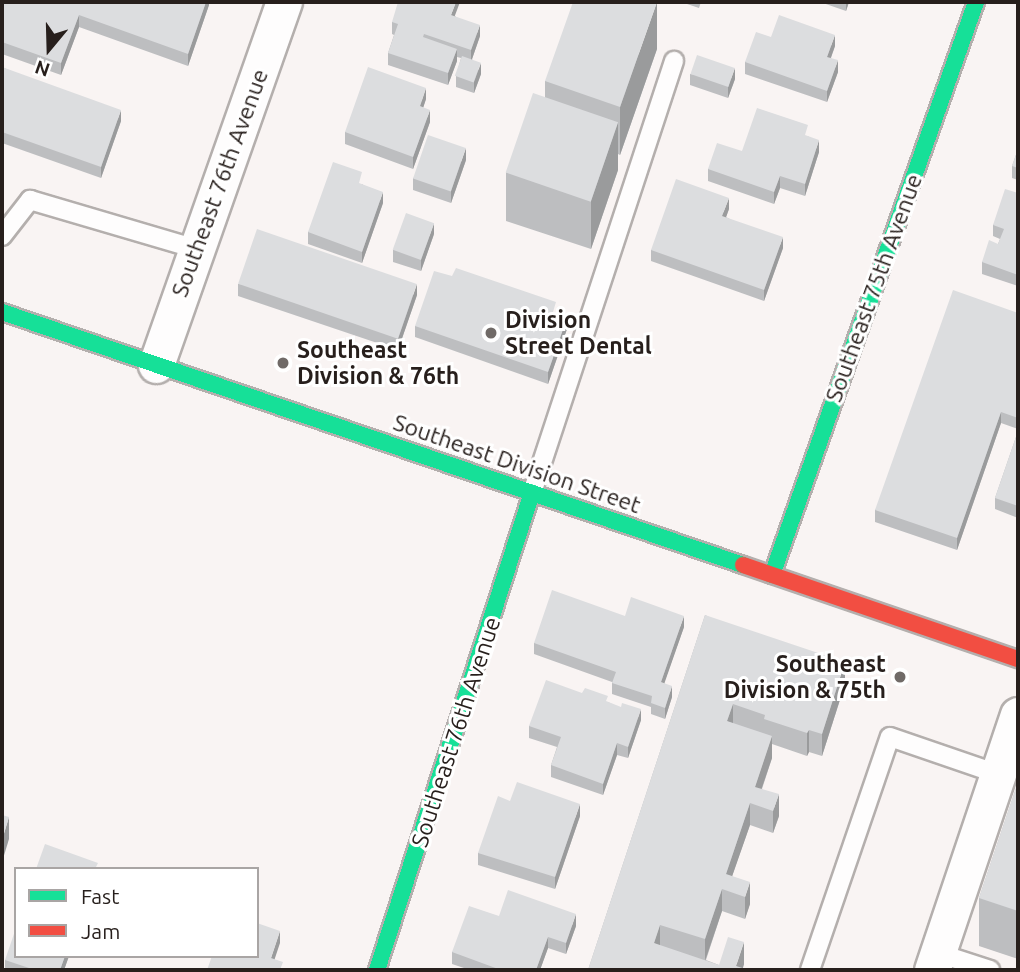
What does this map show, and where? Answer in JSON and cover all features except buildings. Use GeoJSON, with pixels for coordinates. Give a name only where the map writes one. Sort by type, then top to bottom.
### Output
{"type":"FeatureCollection","features":[{"type":"Feature","properties":{"kind":"street","name":"Southeast 76th Avenue"},"geometry":{"type":"LineString","coordinates":[[156,365],[284,2]]}},
{"type":"Feature","properties":{"kind":"street","name":"Southeast 75th Avenue"},"geometry":{"type":"LineString","coordinates":[[772,575],[976,2]]}},
{"type":"Feature","properties":{"kind":"street","name":"Southeast Division Street"},"geometry":{"type":"LineString","coordinates":[[2,312],[1018,659]]}},
{"type":"Feature","properties":{"kind":"street","name":"Southeast 76th Avenue"},"geometry":{"type":"LineString","coordinates":[[377,970],[532,493]]}},
{"type":"Feature","properties":{"kind":"street"},"geometry":{"type":"LineString","coordinates":[[935,961],[1018,715]]}},
{"type":"Feature","properties":{"kind":"lane"},"geometry":{"type":"LineString","coordinates":[[532,493],[674,61]]}},
{"type":"Feature","properties":{"kind":"lane"},"geometry":{"type":"LineString","coordinates":[[2,236],[30,200],[197,249]]}},
{"type":"Feature","properties":{"kind":"lane"},"geometry":{"type":"LineString","coordinates":[[810,970],[891,737],[998,774]]}},
{"type":"Feature","properties":{"kind":"lane"},"geometry":{"type":"LineString","coordinates":[[935,961],[990,970]]}},
{"type":"Feature","properties":{"kind":"traffic: fast"},"geometry":{"type":"LineString","coordinates":[[772,575],[976,2]]}},
{"type":"Feature","properties":{"kind":"traffic: fast"},"geometry":{"type":"LineString","coordinates":[[2,312],[743,565]]}},
{"type":"Feature","properties":{"kind":"traffic: fast"},"geometry":{"type":"LineString","coordinates":[[377,970],[532,493]]}},
{"type":"Feature","properties":{"kind":"traffic: jam"},"geometry":{"type":"LineString","coordinates":[[743,565],[1018,659]]}},
{"type":"Feature","properties":{"kind":"place","name":"Division Street Dental"},"geometry":{"type":"Point","coordinates":[491,333]}},
{"type":"Feature","properties":{"kind":"place","name":"Southeast Division & 76th"},"geometry":{"type":"Point","coordinates":[283,363]}},
{"type":"Feature","properties":{"kind":"place","name":"Southeast Division & 75th"},"geometry":{"type":"Point","coordinates":[900,677]}}]}
